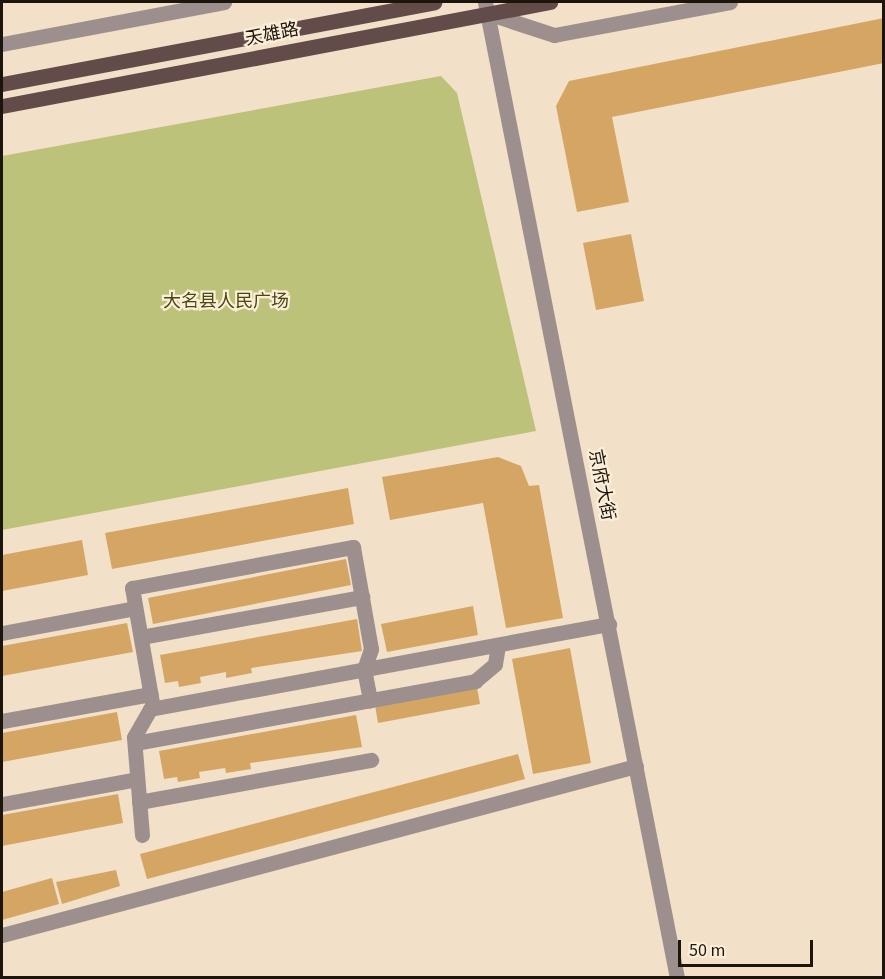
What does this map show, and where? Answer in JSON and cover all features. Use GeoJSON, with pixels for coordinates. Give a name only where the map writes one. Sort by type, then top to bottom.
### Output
{"type":"FeatureCollection","features":[{"type":"Feature","properties":{"kind":"main road","name":"天雄路"},"geometry":{"type":"LineString","coordinates":[[2,84],[434,2]]}},
{"type":"Feature","properties":{"kind":"main road","name":"天雄路"},"geometry":{"type":"LineString","coordinates":[[2,106],[486,8],[550,2]]}},
{"type":"Feature","properties":{"kind":"street"},"geometry":{"type":"LineString","coordinates":[[2,44],[224,2]]}},
{"type":"Feature","properties":{"kind":"street"},"geometry":{"type":"LineString","coordinates":[[486,8],[554,34],[730,2]]}},
{"type":"Feature","properties":{"kind":"street","name":"京府大街"},"geometry":{"type":"LineString","coordinates":[[486,8],[677,978]]}},
{"type":"Feature","properties":{"kind":"street"},"geometry":{"type":"LineString","coordinates":[[142,836],[135,743],[138,725],[152,701],[132,588],[353,547],[371,649],[364,669],[370,700]]}},
{"type":"Feature","properties":{"kind":"street"},"geometry":{"type":"LineString","coordinates":[[141,637],[362,597]]}},
{"type":"Feature","properties":{"kind":"street"},"geometry":{"type":"LineString","coordinates":[[2,633],[135,608]]}},
{"type":"Feature","properties":{"kind":"street"},"geometry":{"type":"LineString","coordinates":[[2,721],[364,669],[609,624]]}},
{"type":"Feature","properties":{"kind":"street"},"geometry":{"type":"LineString","coordinates":[[135,743],[475,681],[495,664],[498,645]]}},
{"type":"Feature","properties":{"kind":"street"},"geometry":{"type":"LineString","coordinates":[[139,802],[370,759]]}},
{"type":"Feature","properties":{"kind":"street"},"geometry":{"type":"LineString","coordinates":[[2,935],[636,766]]}},
{"type":"Feature","properties":{"kind":"street"},"geometry":{"type":"LineString","coordinates":[[2,804],[137,779]]}},
{"type":"Feature","properties":{"kind":"green space","name":"大名县人民广场"},"geometry":{"type":"Polygon","coordinates":[[[441,76],[457,93],[536,431],[2,530],[2,156],[441,76]]]}},
{"type":"Feature","properties":{"kind":"building"},"geometry":{"type":"Polygon","coordinates":[[[884,18],[884,63],[612,117],[629,202],[577,212],[556,106],[569,81],[884,18]]]}},
{"type":"Feature","properties":{"kind":"building"},"geometry":{"type":"Polygon","coordinates":[[[631,234],[644,301],[596,310],[583,243],[631,234]]]}},
{"type":"Feature","properties":{"kind":"building"},"geometry":{"type":"Polygon","coordinates":[[[498,457],[521,466],[529,486],[539,485],[563,618],[506,628],[483,503],[390,520],[382,477],[498,457]]]}},
{"type":"Feature","properties":{"kind":"building"},"geometry":{"type":"Polygon","coordinates":[[[348,488],[354,524],[112,569],[105,533],[348,488]]]}},
{"type":"Feature","properties":{"kind":"building"},"geometry":{"type":"Polygon","coordinates":[[[82,540],[88,575],[2,591],[2,555],[82,540]]]}},
{"type":"Feature","properties":{"kind":"building"},"geometry":{"type":"Polygon","coordinates":[[[346,559],[351,585],[153,624],[148,598],[346,559]]]}},
{"type":"Feature","properties":{"kind":"building"},"geometry":{"type":"Polygon","coordinates":[[[473,606],[478,635],[387,652],[381,624],[473,606]]]}},
{"type":"Feature","properties":{"kind":"building"},"geometry":{"type":"Polygon","coordinates":[[[357,619],[362,651],[251,668],[252,673],[226,678],[226,672],[200,677],[201,683],[179,687],[178,681],[165,683],[160,655],[357,619]]]}},
{"type":"Feature","properties":{"kind":"building"},"geometry":{"type":"Polygon","coordinates":[[[127,623],[133,652],[2,676],[2,646],[127,623]]]}},
{"type":"Feature","properties":{"kind":"building"},"geometry":{"type":"Polygon","coordinates":[[[570,648],[591,763],[533,774],[512,659],[570,648]]]}},
{"type":"Feature","properties":{"kind":"building"},"geometry":{"type":"Polygon","coordinates":[[[477,687],[480,704],[378,723],[375,705],[477,687]]]}},
{"type":"Feature","properties":{"kind":"building"},"geometry":{"type":"Polygon","coordinates":[[[117,712],[122,740],[2,762],[2,733],[117,712]]]}},
{"type":"Feature","properties":{"kind":"building"},"geometry":{"type":"Polygon","coordinates":[[[356,715],[362,747],[250,763],[251,769],[226,773],[225,768],[199,772],[200,778],[178,782],[177,777],[164,779],[159,751],[356,715]]]}},
{"type":"Feature","properties":{"kind":"building"},"geometry":{"type":"Polygon","coordinates":[[[518,754],[525,779],[147,879],[140,854],[518,754]]]}},
{"type":"Feature","properties":{"kind":"building"},"geometry":{"type":"Polygon","coordinates":[[[118,794],[123,823],[2,846],[2,815],[118,794]]]}},
{"type":"Feature","properties":{"kind":"building"},"geometry":{"type":"Polygon","coordinates":[[[116,870],[120,886],[62,904],[56,882],[116,870]]]}},
{"type":"Feature","properties":{"kind":"building"},"geometry":{"type":"Polygon","coordinates":[[[52,878],[59,904],[2,920],[2,892],[52,878]]]}}]}
